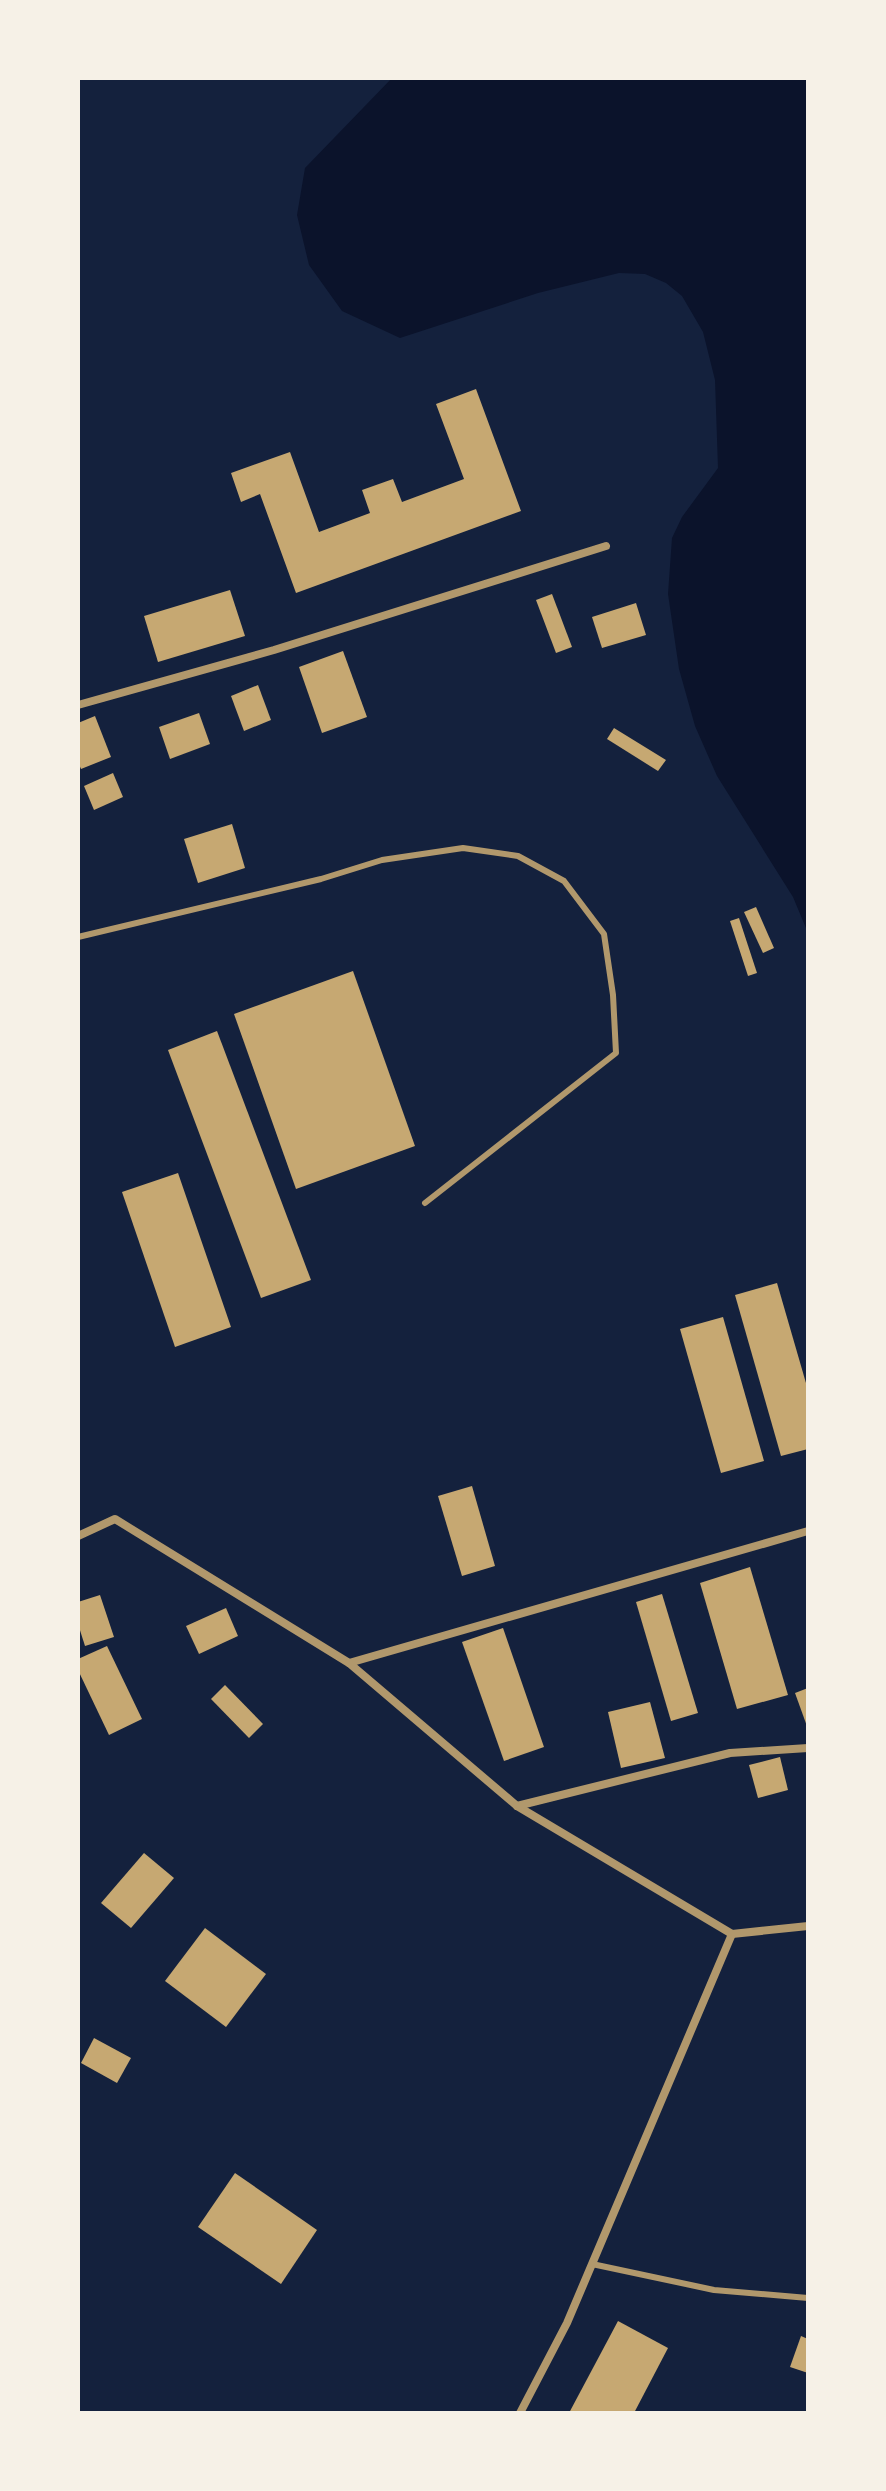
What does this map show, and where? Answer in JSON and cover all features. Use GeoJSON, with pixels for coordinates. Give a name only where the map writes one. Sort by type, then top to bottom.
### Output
{"type":"FeatureCollection","features":[{"type":"Feature","properties":{"kind":"street"},"geometry":{"type":"LineString","coordinates":[[78,705],[274,650],[606,546]]}},
{"type":"Feature","properties":{"kind":"street"},"geometry":{"type":"LineString","coordinates":[[78,1536],[115,1519],[349,1663],[517,1806],[732,1934],[808,1926]]}},
{"type":"Feature","properties":{"kind":"street"},"geometry":{"type":"LineString","coordinates":[[349,1663],[808,1531]]}},
{"type":"Feature","properties":{"kind":"street"},"geometry":{"type":"LineString","coordinates":[[517,1806],[730,1753],[808,1748]]}},
{"type":"Feature","properties":{"kind":"street"},"geometry":{"type":"LineString","coordinates":[[520,2413],[567,2323],[732,1934]]}},
{"type":"Feature","properties":{"kind":"lane"},"geometry":{"type":"LineString","coordinates":[[78,937],[321,879],[382,860],[463,848],[518,856],[564,881],[604,934],[613,995],[616,1053],[425,1203]]}},
{"type":"Feature","properties":{"kind":"lane"},"geometry":{"type":"LineString","coordinates":[[592,2264],[714,2290],[808,2298]]}},
{"type":"Feature","properties":{"kind":"water"},"geometry":{"type":"Polygon","coordinates":[[[392,78],[808,78],[808,933],[793,897],[717,776],[695,726],[679,669],[668,594],[672,538],[682,517],[718,468],[715,380],[703,332],[682,296],[666,283],[645,274],[619,273],[538,293],[400,338],[342,311],[309,265],[297,215],[305,168],[392,78]]]}},
{"type":"Feature","properties":{"kind":"building"},"geometry":{"type":"Polygon","coordinates":[[[476,389],[521,511],[296,593],[260,494],[241,502],[231,473],[290,452],[319,532],[370,513],[362,490],[393,479],[402,502],[464,479],[436,404],[476,389]]]}},
{"type":"Feature","properties":{"kind":"building"},"geometry":{"type":"Polygon","coordinates":[[[230,590],[245,636],[158,662],[144,616],[230,590]]]}},
{"type":"Feature","properties":{"kind":"building"},"geometry":{"type":"Polygon","coordinates":[[[552,594],[572,647],[556,653],[536,600],[552,594]]]}},
{"type":"Feature","properties":{"kind":"building"},"geometry":{"type":"Polygon","coordinates":[[[636,603],[646,635],[602,648],[592,617],[636,603]]]}},
{"type":"Feature","properties":{"kind":"building"},"geometry":{"type":"Polygon","coordinates":[[[343,651],[367,717],[322,733],[299,667],[343,651]]]}},
{"type":"Feature","properties":{"kind":"building"},"geometry":{"type":"Polygon","coordinates":[[[258,685],[271,720],[244,731],[231,696],[258,685]]]}},
{"type":"Feature","properties":{"kind":"building"},"geometry":{"type":"Polygon","coordinates":[[[199,713],[210,744],[170,759],[159,727],[199,713]]]}},
{"type":"Feature","properties":{"kind":"building"},"geometry":{"type":"Polygon","coordinates":[[[95,716],[111,757],[81,769],[78,762],[78,723],[95,716]]]}},
{"type":"Feature","properties":{"kind":"building"},"geometry":{"type":"Polygon","coordinates":[[[614,728],[666,760],[658,771],[607,739],[614,728]]]}},
{"type":"Feature","properties":{"kind":"building"},"geometry":{"type":"Polygon","coordinates":[[[113,773],[123,797],[94,810],[84,786],[113,773]]]}},
{"type":"Feature","properties":{"kind":"building"},"geometry":{"type":"Polygon","coordinates":[[[232,824],[245,868],[198,883],[184,839],[232,824]]]}},
{"type":"Feature","properties":{"kind":"building"},"geometry":{"type":"Polygon","coordinates":[[[756,907],[774,948],[763,953],[744,912],[756,907]]]}},
{"type":"Feature","properties":{"kind":"building"},"geometry":{"type":"Polygon","coordinates":[[[739,918],[757,973],[748,976],[730,921],[739,918]]]}},
{"type":"Feature","properties":{"kind":"building"},"geometry":{"type":"Polygon","coordinates":[[[353,971],[415,1146],[296,1189],[234,1014],[353,971]]]}},
{"type":"Feature","properties":{"kind":"building"},"geometry":{"type":"Polygon","coordinates":[[[217,1031],[311,1280],[261,1298],[168,1050],[217,1031]]]}},
{"type":"Feature","properties":{"kind":"building"},"geometry":{"type":"Polygon","coordinates":[[[178,1173],[231,1327],[175,1347],[122,1192],[178,1173]]]}},
{"type":"Feature","properties":{"kind":"building"},"geometry":{"type":"Polygon","coordinates":[[[777,1283],[808,1390],[808,1449],[781,1456],[735,1295],[777,1283]]]}},
{"type":"Feature","properties":{"kind":"building"},"geometry":{"type":"Polygon","coordinates":[[[723,1317],[764,1461],[721,1473],[680,1329],[723,1317]]]}},
{"type":"Feature","properties":{"kind":"building"},"geometry":{"type":"Polygon","coordinates":[[[472,1486],[495,1566],[462,1576],[438,1496],[472,1486]]]}},
{"type":"Feature","properties":{"kind":"building"},"geometry":{"type":"Polygon","coordinates":[[[750,1567],[788,1695],[737,1709],[700,1583],[750,1567]]]}},
{"type":"Feature","properties":{"kind":"building"},"geometry":{"type":"Polygon","coordinates":[[[662,1594],[698,1713],[671,1721],[636,1602],[662,1594]]]}},
{"type":"Feature","properties":{"kind":"building"},"geometry":{"type":"Polygon","coordinates":[[[100,1595],[114,1637],[85,1646],[78,1624],[78,1602],[100,1595]]]}},
{"type":"Feature","properties":{"kind":"building"},"geometry":{"type":"Polygon","coordinates":[[[226,1608],[238,1636],[199,1654],[186,1626],[226,1608]]]}},
{"type":"Feature","properties":{"kind":"building"},"geometry":{"type":"Polygon","coordinates":[[[503,1628],[544,1747],[504,1761],[462,1642],[503,1628]]]}},
{"type":"Feature","properties":{"kind":"building"},"geometry":{"type":"Polygon","coordinates":[[[107,1646],[142,1719],[109,1735],[78,1670],[78,1659],[107,1646]]]}},
{"type":"Feature","properties":{"kind":"building"},"geometry":{"type":"Polygon","coordinates":[[[225,1685],[263,1724],[249,1738],[211,1699],[225,1685]]]}},
{"type":"Feature","properties":{"kind":"building"},"geometry":{"type":"Polygon","coordinates":[[[808,1688],[808,1729],[795,1693],[808,1688]]]}},
{"type":"Feature","properties":{"kind":"building"},"geometry":{"type":"Polygon","coordinates":[[[650,1702],[665,1758],[621,1768],[608,1712],[650,1702]]]}},
{"type":"Feature","properties":{"kind":"building"},"geometry":{"type":"Polygon","coordinates":[[[780,1757],[788,1790],[758,1798],[749,1765],[780,1757]]]}},
{"type":"Feature","properties":{"kind":"building"},"geometry":{"type":"Polygon","coordinates":[[[144,1853],[174,1878],[131,1928],[101,1903],[144,1853]]]}},
{"type":"Feature","properties":{"kind":"building"},"geometry":{"type":"Polygon","coordinates":[[[205,1928],[266,1974],[226,2027],[165,1981],[205,1928]]]}},
{"type":"Feature","properties":{"kind":"building"},"geometry":{"type":"Polygon","coordinates":[[[94,2038],[131,2058],[117,2083],[81,2063],[94,2038]]]}},
{"type":"Feature","properties":{"kind":"building"},"geometry":{"type":"Polygon","coordinates":[[[235,2173],[317,2230],[281,2284],[198,2227],[235,2173]]]}},
{"type":"Feature","properties":{"kind":"building"},"geometry":{"type":"Polygon","coordinates":[[[618,2321],[668,2348],[634,2413],[569,2413],[618,2321]]]}},
{"type":"Feature","properties":{"kind":"building"},"geometry":{"type":"Polygon","coordinates":[[[801,2336],[808,2339],[808,2373],[790,2367],[801,2336]]]}}]}
